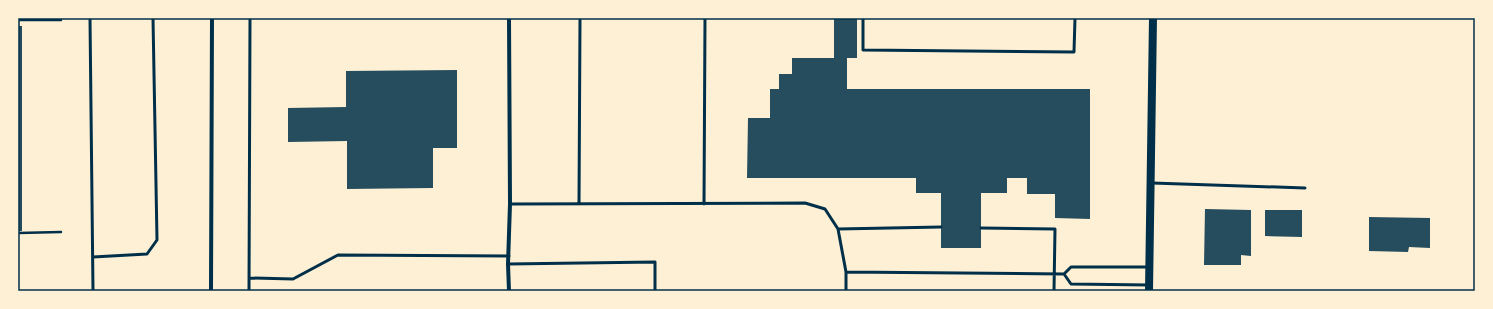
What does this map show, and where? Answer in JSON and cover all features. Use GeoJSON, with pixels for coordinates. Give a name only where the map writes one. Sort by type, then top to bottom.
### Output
{"type":"FeatureCollection","features":[{"type":"Feature","properties":{"kind":"main road"},"geometry":{"type":"LineString","coordinates":[[1149,288],[1153,18]]}},
{"type":"Feature","properties":{"kind":"street"},"geometry":{"type":"LineString","coordinates":[[210,291],[212,18]]}},
{"type":"Feature","properties":{"kind":"street"},"geometry":{"type":"LineString","coordinates":[[509,18],[509,291]]}},
{"type":"Feature","properties":{"kind":"lane"},"geometry":{"type":"LineString","coordinates":[[90,18],[93,291]]}},
{"type":"Feature","properties":{"kind":"lane"},"geometry":{"type":"LineString","coordinates":[[93,257],[147,254],[157,240],[153,18]]}},
{"type":"Feature","properties":{"kind":"lane"},"geometry":{"type":"LineString","coordinates":[[249,291],[250,18]]}},
{"type":"Feature","properties":{"kind":"lane"},"geometry":{"type":"LineString","coordinates":[[580,18],[580,204]]}},
{"type":"Feature","properties":{"kind":"lane"},"geometry":{"type":"LineString","coordinates":[[704,204],[705,18]]}},
{"type":"Feature","properties":{"kind":"lane"},"geometry":{"type":"LineString","coordinates":[[863,18],[864,50],[1074,52],[1075,18]]}},
{"type":"Feature","properties":{"kind":"lane"},"geometry":{"type":"LineString","coordinates":[[1150,183],[1305,188]]}},
{"type":"Feature","properties":{"kind":"lane"},"geometry":{"type":"LineString","coordinates":[[510,204],[805,203],[825,209],[838,229],[846,272],[846,291]]}},
{"type":"Feature","properties":{"kind":"lane"},"geometry":{"type":"LineString","coordinates":[[838,229],[940,227]]}},
{"type":"Feature","properties":{"kind":"lane"},"geometry":{"type":"LineString","coordinates":[[981,228],[1055,229],[1054,291]]}},
{"type":"Feature","properties":{"kind":"lane"},"geometry":{"type":"LineString","coordinates":[[250,278],[293,279],[338,255],[509,256]]}},
{"type":"Feature","properties":{"kind":"lane"},"geometry":{"type":"LineString","coordinates":[[508,264],[655,262],[655,291]]}},
{"type":"Feature","properties":{"kind":"lane"},"geometry":{"type":"LineString","coordinates":[[846,272],[1064,274],[1071,267],[1149,267]]}},
{"type":"Feature","properties":{"kind":"lane"},"geometry":{"type":"LineString","coordinates":[[1064,274],[1071,284],[1149,288]]}},
{"type":"Feature","properties":{"kind":"path"},"geometry":{"type":"LineString","coordinates":[[18,20],[61,20]]}},
{"type":"Feature","properties":{"kind":"path"},"geometry":{"type":"LineString","coordinates":[[18,233],[61,232]]}},
{"type":"Feature","properties":{"kind":"building"},"geometry":{"type":"Polygon","coordinates":[[[834,19],[857,19],[857,58],[847,58],[847,89],[1090,89],[1090,219],[1055,218],[1055,194],[1027,194],[1027,178],[1007,178],[1007,193],[981,193],[981,248],[941,248],[941,193],[916,193],[916,178],[747,178],[748,118],[770,118],[770,89],[779,89],[779,74],[792,74],[792,58],[834,58],[834,19]]]}},
{"type":"Feature","properties":{"kind":"building"},"geometry":{"type":"Polygon","coordinates":[[[18,26],[22,26],[22,231],[18,231],[18,26]]]}},
{"type":"Feature","properties":{"kind":"building"},"geometry":{"type":"Polygon","coordinates":[[[457,70],[457,148],[433,148],[433,188],[347,189],[347,141],[288,142],[288,108],[346,107],[346,71],[457,70]]]}},
{"type":"Feature","properties":{"kind":"building"},"geometry":{"type":"Polygon","coordinates":[[[1205,209],[1251,210],[1251,256],[1241,255],[1241,265],[1204,265],[1205,209]]]}},
{"type":"Feature","properties":{"kind":"building"},"geometry":{"type":"Polygon","coordinates":[[[1265,210],[1302,210],[1302,237],[1265,236],[1265,210]]]}},
{"type":"Feature","properties":{"kind":"building"},"geometry":{"type":"Polygon","coordinates":[[[1369,217],[1430,218],[1430,248],[1409,247],[1408,252],[1369,251],[1369,217]]]}}]}
